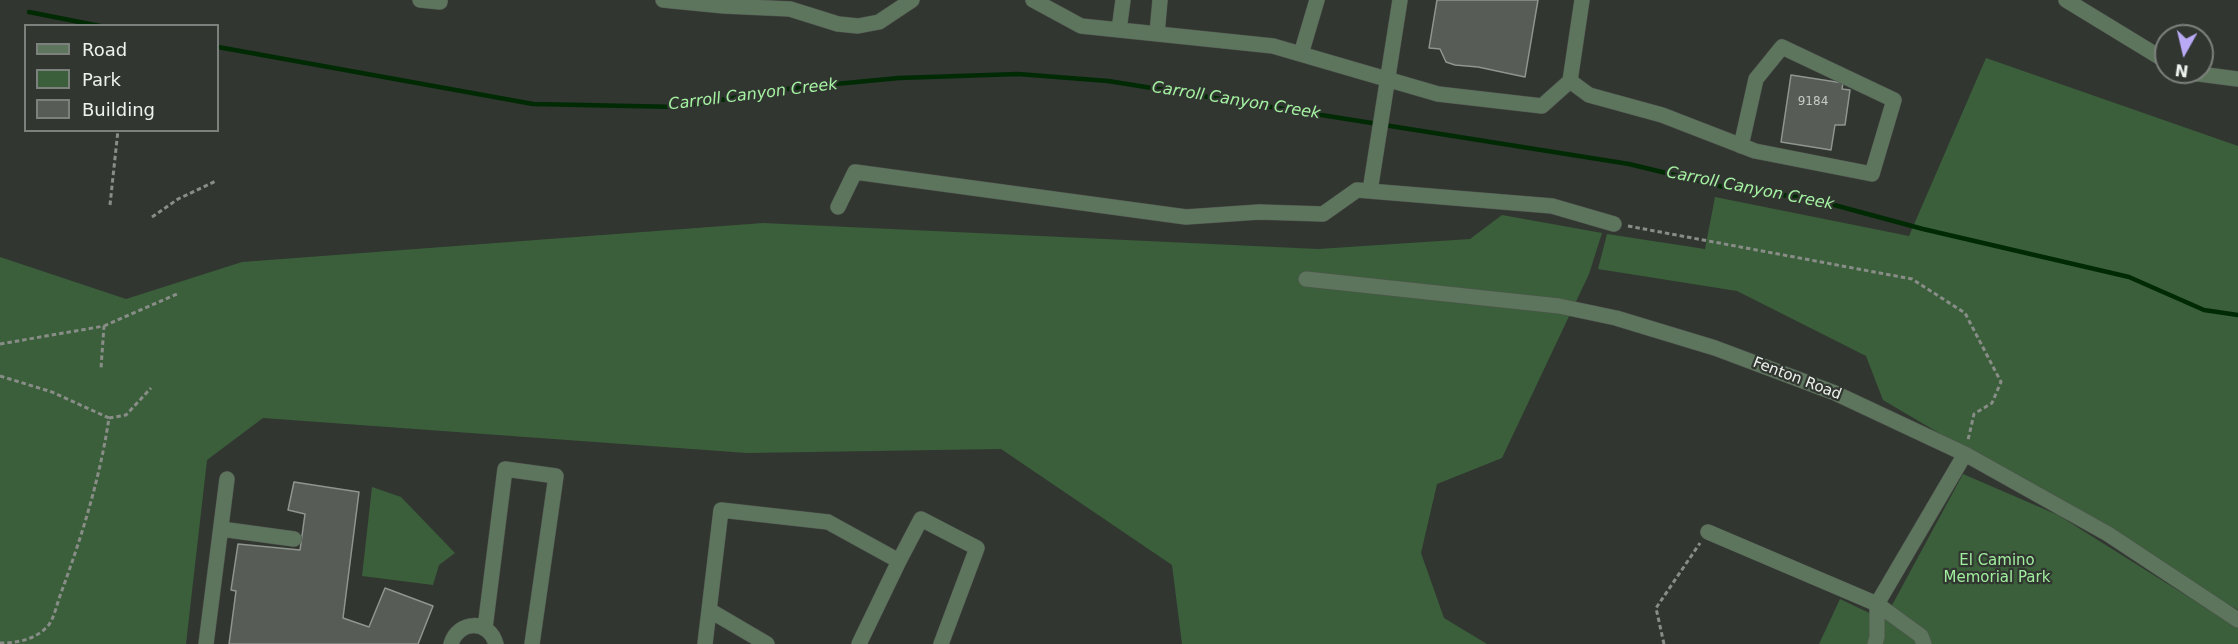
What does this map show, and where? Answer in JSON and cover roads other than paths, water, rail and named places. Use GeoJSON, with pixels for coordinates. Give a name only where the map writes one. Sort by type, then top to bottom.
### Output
{"type":"FeatureCollection","features":[{"type":"Feature","properties":{"kind":"street"},"geometry":{"type":"LineString","coordinates":[[420,0],[440,2],[440,0]]}},
{"type":"Feature","properties":{"kind":"street"},"geometry":{"type":"LineString","coordinates":[[663,0],[790,9],[802,6],[838,24],[858,26],[879,22],[912,0]]}},
{"type":"Feature","properties":{"kind":"street"},"geometry":{"type":"LineString","coordinates":[[1034,0],[1081,26],[1273,46],[1438,94],[1542,106],[1570,81],[1582,0]]}},
{"type":"Feature","properties":{"kind":"street"},"geometry":{"type":"LineString","coordinates":[[1119,30],[1123,0]]}},
{"type":"Feature","properties":{"kind":"street"},"geometry":{"type":"LineString","coordinates":[[1157,34],[1160,0]]}},
{"type":"Feature","properties":{"kind":"street"},"geometry":{"type":"LineString","coordinates":[[1301,54],[1317,0]]}},
{"type":"Feature","properties":{"kind":"street"},"geometry":{"type":"LineString","coordinates":[[1370,191],[1400,0]]}},
{"type":"Feature","properties":{"kind":"street"},"geometry":{"type":"LineString","coordinates":[[2066,0],[2154,54]]}},
{"type":"Feature","properties":{"kind":"street"},"geometry":{"type":"LineString","coordinates":[[1570,81],[1589,94],[1662,115],[1741,146],[1755,151],[1872,174],[1894,100],[1782,47],[1756,80],[1741,146]]}},
{"type":"Feature","properties":{"kind":"street"},"geometry":{"type":"LineString","coordinates":[[2214,76],[2238,80]]}},
{"type":"Feature","properties":{"kind":"street"},"geometry":{"type":"LineString","coordinates":[[838,207],[855,172],[1186,217],[1258,212],[1323,214],[1357,190],[1552,206],[1614,224]]}},
{"type":"Feature","properties":{"kind":"street","name":"Fenton Road"},"geometry":{"type":"LineString","coordinates":[[1306,279],[1559,306],[1616,318],[1715,348],[1835,393],[1965,454],[2108,534],[2238,620]]}},
{"type":"Feature","properties":{"kind":"street"},"geometry":{"type":"LineString","coordinates":[[1875,644],[1877,604],[1965,454]]}},
{"type":"Feature","properties":{"kind":"street"},"geometry":{"type":"LineString","coordinates":[[485,628],[505,470],[556,476],[532,644]]}},
{"type":"Feature","properties":{"kind":"street"},"geometry":{"type":"LineString","coordinates":[[206,644],[227,479]]}},
{"type":"Feature","properties":{"kind":"street"},"geometry":{"type":"LineString","coordinates":[[705,644],[720,510],[828,522],[900,561]]}},
{"type":"Feature","properties":{"kind":"street"},"geometry":{"type":"LineString","coordinates":[[859,644],[921,519],[977,548],[941,644]]}},
{"type":"Feature","properties":{"kind":"street"},"geometry":{"type":"LineString","coordinates":[[221,529],[294,539]]}},
{"type":"Feature","properties":{"kind":"street"},"geometry":{"type":"LineString","coordinates":[[1708,532],[1877,604],[1921,636],[1924,644]]}},
{"type":"Feature","properties":{"kind":"street"},"geometry":{"type":"LineString","coordinates":[[709,610],[767,644]]}},
{"type":"Feature","properties":{"kind":"street"},"geometry":{"type":"LineString","coordinates":[[451,644],[453,636],[464,627],[471,625],[485,628],[490,632],[496,644]]}},
{"type":"Feature","properties":{"kind":"waterway","name":"Carroll Canyon Creek"},"geometry":{"type":"LineString","coordinates":[[29,12],[90,24]]}},
{"type":"Feature","properties":{"kind":"waterway","name":"Carroll Canyon Creek"},"geometry":{"type":"LineString","coordinates":[[219,47],[533,104],[679,107],[793,88],[899,78],[1018,74],[1108,81],[1629,164],[1724,187],[1812,199],[1923,229],[2129,277],[2204,310],[2238,315]]}},
{"type":"Feature","properties":{"kind":"park label","name":"El Camino Memorial Park"},"geometry":{"type":"Point","coordinates":[1997,570]}}]}
